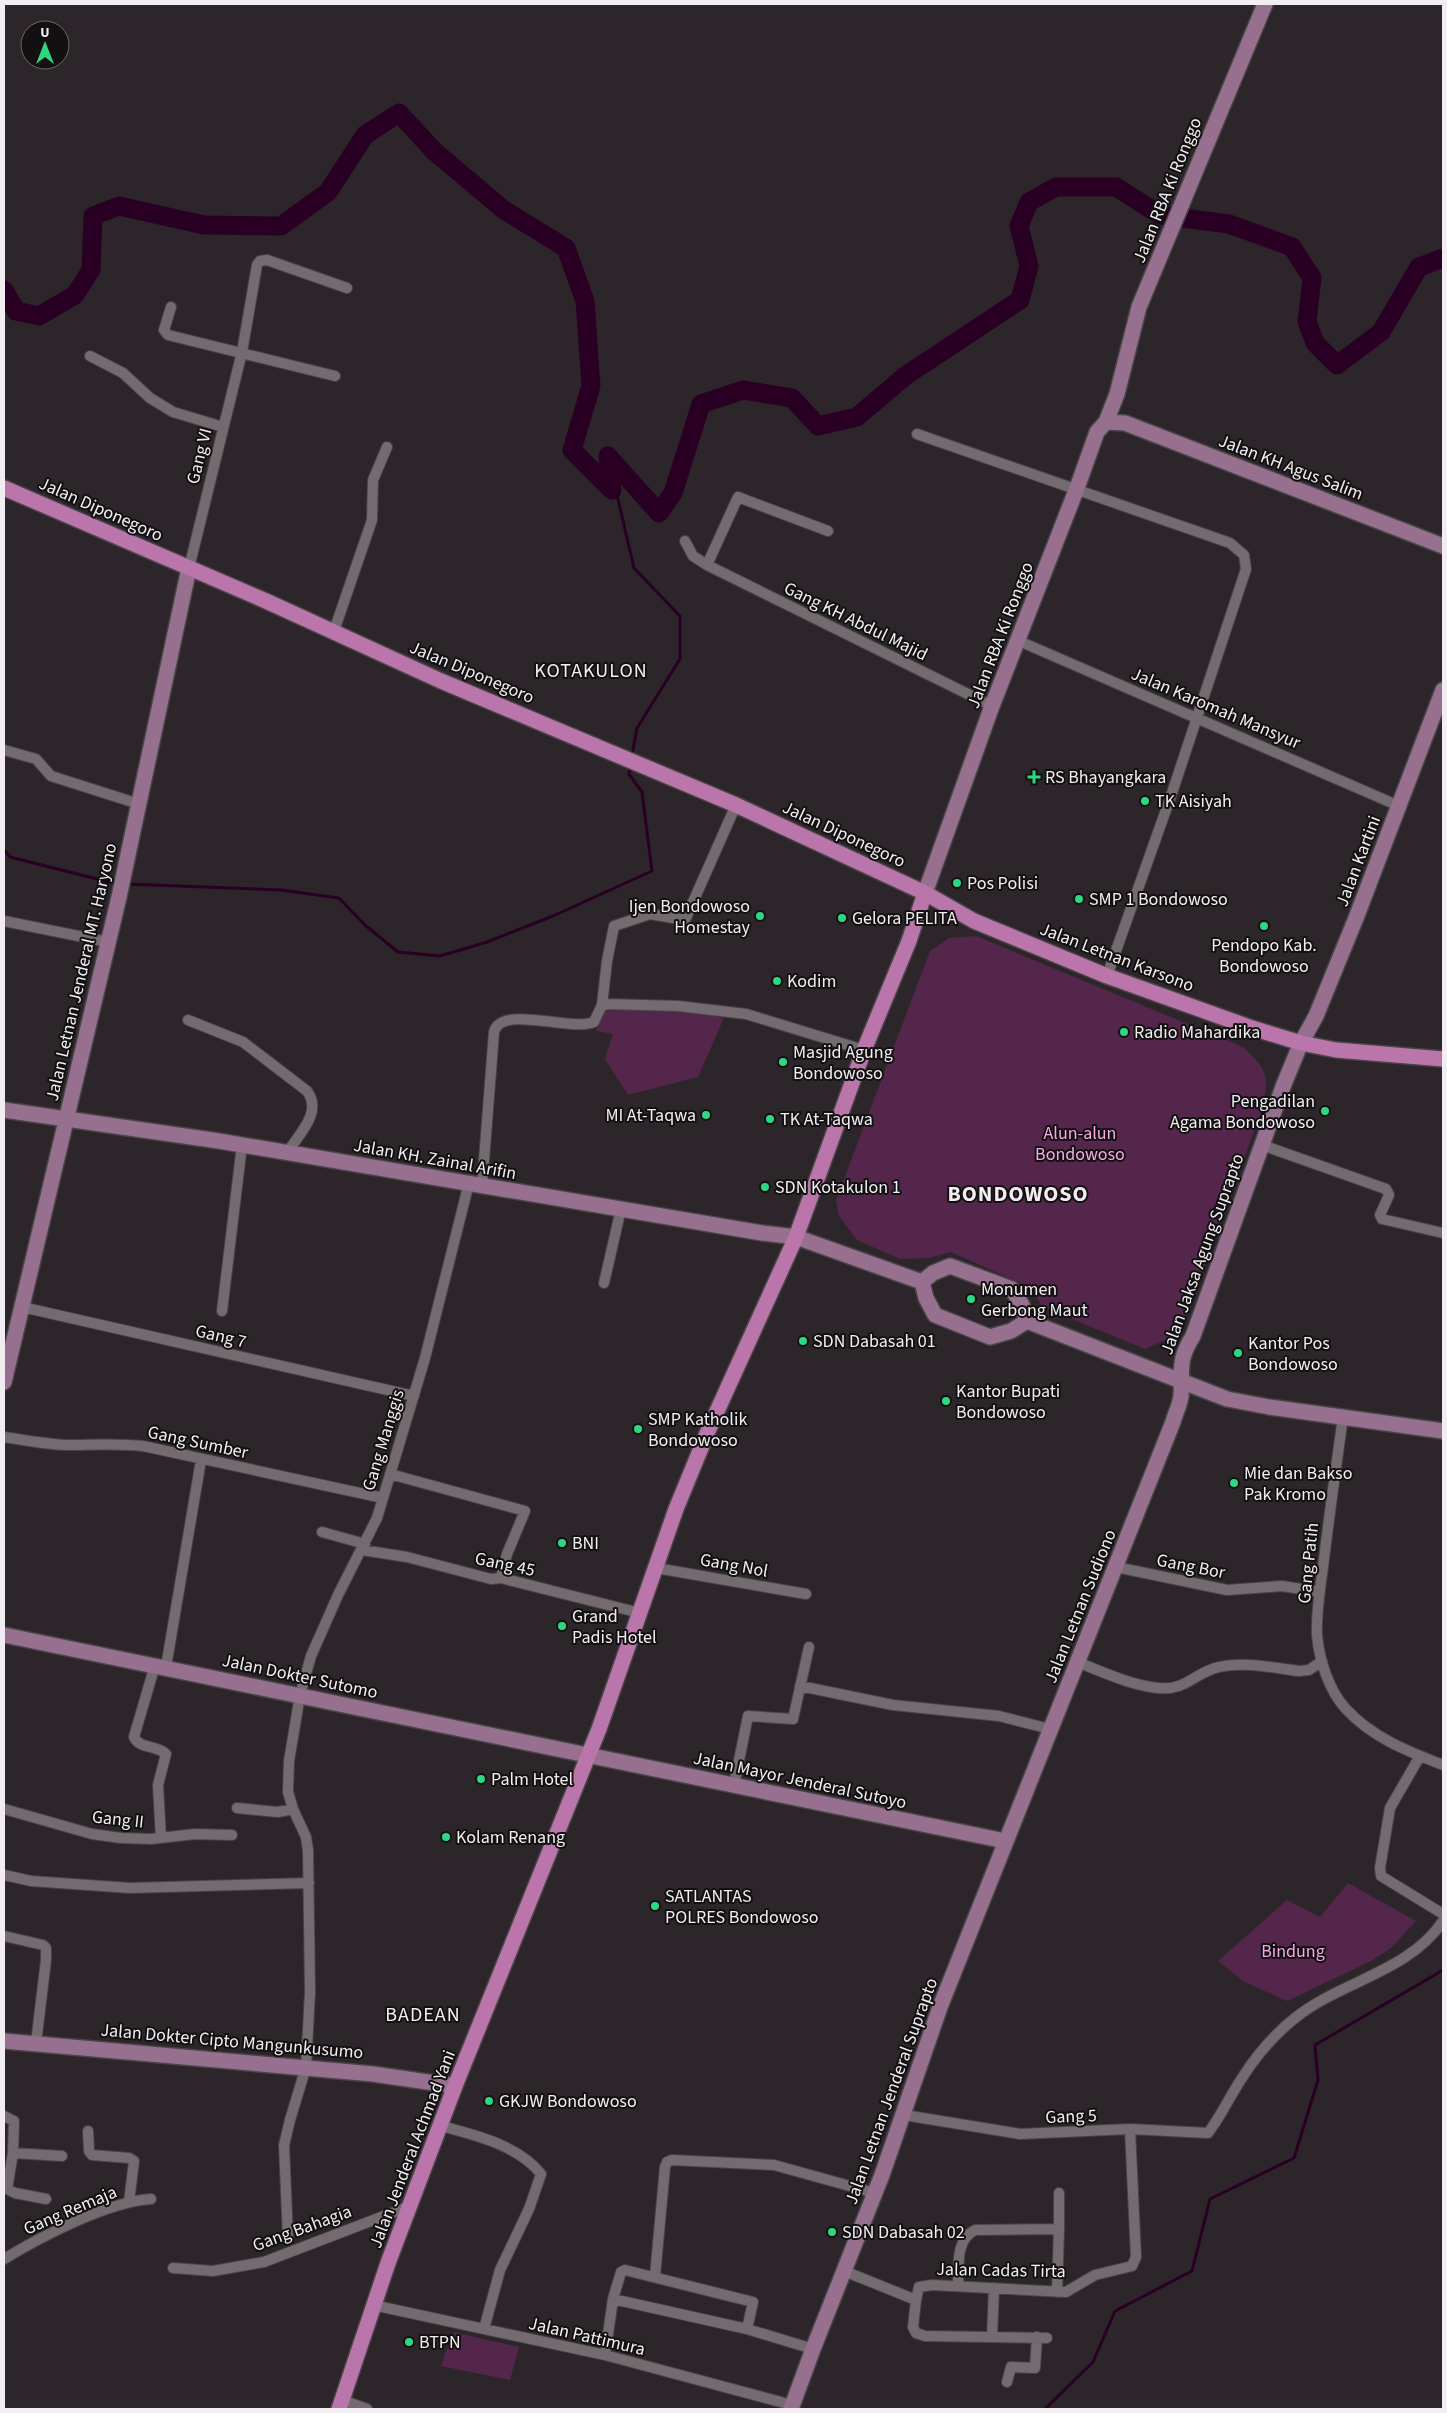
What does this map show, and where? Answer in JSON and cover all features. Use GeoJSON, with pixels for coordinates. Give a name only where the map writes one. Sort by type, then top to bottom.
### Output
{"type":"FeatureCollection","features":[{"type":"Feature","properties":{"kind":"main road","name":"Jalan Diponegoro"},"geometry":{"type":"LineString","coordinates":[[4,488],[334,631],[441,681],[736,805],[925,893]]}},
{"type":"Feature","properties":{"kind":"main road","name":"Jalan Letnan Karsono"},"geometry":{"type":"LineString","coordinates":[[925,893],[974,921],[1107,976],[1252,1028],[1301,1043],[1336,1050],[1443,1060]]}},
{"type":"Feature","properties":{"kind":"main road","name":"Jalan Jenderal Achmad Yani"},"geometry":{"type":"LineString","coordinates":[[341,2405],[388,2263],[455,2086],[588,1754],[676,1509],[708,1431],[796,1236],[864,1050],[910,941],[925,893]]}},
{"type":"Feature","properties":{"kind":"street","name":"Jalan RBA Ki Ronggo"},"geometry":{"type":"LineString","coordinates":[[925,893],[992,706],[1019,642],[1097,432],[1106,422],[1117,394],[1139,307],[1265,4]]}},
{"type":"Feature","properties":{"kind":"street","name":"Gang VI"},"geometry":{"type":"LineString","coordinates":[[189,568],[242,352],[252,287],[260,261],[267,260],[347,288]]}},
{"type":"Feature","properties":{"kind":"street"},"geometry":{"type":"LineString","coordinates":[[171,307],[164,330],[168,335],[335,376]]}},
{"type":"Feature","properties":{"kind":"street"},"geometry":{"type":"LineString","coordinates":[[90,356],[123,373],[150,398],[173,412],[223,427]]}},
{"type":"Feature","properties":{"kind":"street","name":"Jalan RBA Ki Ronggo"},"geometry":{"type":"LineString","coordinates":[[1117,394],[1125,423]]}},
{"type":"Feature","properties":{"kind":"street","name":"Jalan KH Agus Salim"},"geometry":{"type":"LineString","coordinates":[[1106,422],[1125,423],[1443,546]]}},
{"type":"Feature","properties":{"kind":"street"},"geometry":{"type":"LineString","coordinates":[[917,434],[1077,488],[1230,543],[1244,555],[1246,569],[1172,793],[1107,976]]}},
{"type":"Feature","properties":{"kind":"street"},"geometry":{"type":"LineString","coordinates":[[334,631],[372,520],[373,480],[387,447]]}},
{"type":"Feature","properties":{"kind":"street"},"geometry":{"type":"LineString","coordinates":[[707,565],[738,497],[828,531]]}},
{"type":"Feature","properties":{"kind":"street","name":"Gang KH Abdul Majid"},"geometry":{"type":"LineString","coordinates":[[685,541],[694,556],[707,565],[992,706]]}},
{"type":"Feature","properties":{"kind":"street","name":"Jalan Letnan Jenderal MT. Haryono"},"geometry":{"type":"LineString","coordinates":[[4,1382],[119,898],[123,871],[189,568]]}},
{"type":"Feature","properties":{"kind":"street","name":"Jalan Karomah Mansyur"},"geometry":{"type":"LineString","coordinates":[[1019,642],[1399,806]]}},
{"type":"Feature","properties":{"kind":"street","name":"Jalan Kartini"},"geometry":{"type":"LineString","coordinates":[[1284,1084],[1301,1043],[1316,1016],[1443,690]]}},
{"type":"Feature","properties":{"kind":"street"},"geometry":{"type":"LineString","coordinates":[[4,750],[36,759],[51,776],[139,804]]}},
{"type":"Feature","properties":{"kind":"street"},"geometry":{"type":"LineString","coordinates":[[736,805],[685,920],[650,914],[614,926],[607,962],[602,1005],[678,1006],[746,1014],[864,1050]]}},
{"type":"Feature","properties":{"kind":"street"},"geometry":{"type":"LineString","coordinates":[[4,921],[108,942]]}},
{"type":"Feature","properties":{"kind":"street","name":"Gang Manggis"},"geometry":{"type":"LineString","coordinates":[[288,2239],[284,2146],[306,2067],[310,1992],[309,1882],[306,1837],[293,1809],[288,1792],[288,1774],[300,1695],[311,1656],[338,1594],[364,1547],[383,1498],[414,1396],[475,1185],[494,1032],[497,1025],[511,1019],[590,1024],[595,1021],[602,1005]]}},
{"type":"Feature","properties":{"kind":"street"},"geometry":{"type":"LineString","coordinates":[[188,1020],[243,1042],[307,1091],[313,1099],[313,1113],[287,1152]]}},
{"type":"Feature","properties":{"kind":"street","name":"Jalan Jaksa Agung Suprapto"},"geometry":{"type":"LineString","coordinates":[[1180,1382],[1180,1365],[1183,1354],[1193,1336],[1284,1084]]}},
{"type":"Feature","properties":{"kind":"street","name":"Jalan KH. Zainal Arifin"},"geometry":{"type":"LineString","coordinates":[[4,1110],[287,1152],[762,1233],[796,1236],[922,1282]]}},
{"type":"Feature","properties":{"kind":"street"},"geometry":{"type":"LineString","coordinates":[[222,1311],[242,1145]]}},
{"type":"Feature","properties":{"kind":"street"},"geometry":{"type":"LineString","coordinates":[[1262,1145],[1386,1189],[1389,1194],[1380,1215],[1382,1219],[1443,1234]]}},
{"type":"Feature","properties":{"kind":"street"},"geometry":{"type":"LineString","coordinates":[[604,1283],[620,1209]]}},
{"type":"Feature","properties":{"kind":"street"},"geometry":{"type":"LineString","coordinates":[[950,1266],[959,1269],[1012,1289],[1022,1305],[1027,1321],[1011,1331],[990,1337],[935,1315],[926,1298],[922,1282],[933,1273],[950,1266]]}},
{"type":"Feature","properties":{"kind":"street","name":"Gang 7"},"geometry":{"type":"LineString","coordinates":[[22,1307],[414,1396]]}},
{"type":"Feature","properties":{"kind":"street"},"geometry":{"type":"LineString","coordinates":[[1027,1321],[1227,1399],[1269,1407],[1443,1431]]}},
{"type":"Feature","properties":{"kind":"street","name":"Jalan Letnan Sudiono"},"geometry":{"type":"LineString","coordinates":[[1005,1841],[1173,1422],[1180,1399],[1180,1382]]}},
{"type":"Feature","properties":{"kind":"street","name":"Gang Patih"},"geometry":{"type":"LineString","coordinates":[[1344,1417],[1320,1592],[1318,1636],[1322,1661],[1330,1683],[1345,1708],[1374,1733],[1396,1747],[1443,1765]]}},
{"type":"Feature","properties":{"kind":"street","name":"Gang Sumber"},"geometry":{"type":"LineString","coordinates":[[4,1437],[66,1445],[114,1443],[133,1445],[383,1498]]}},
{"type":"Feature","properties":{"kind":"street"},"geometry":{"type":"LineString","coordinates":[[161,1838],[158,1785],[166,1754],[162,1750],[139,1743],[134,1737],[161,1666],[201,1460]]}},
{"type":"Feature","properties":{"kind":"street"},"geometry":{"type":"LineString","coordinates":[[390,1474],[525,1511],[507,1554],[501,1578]]}},
{"type":"Feature","properties":{"kind":"street","name":"Gang 45"},"geometry":{"type":"LineString","coordinates":[[322,1532],[364,1547],[491,1579],[501,1578],[640,1613]]}},
{"type":"Feature","properties":{"kind":"street","name":"Gang Bor"},"geometry":{"type":"LineString","coordinates":[[1116,1567],[1227,1590],[1282,1586],[1320,1592]]}},
{"type":"Feature","properties":{"kind":"street","name":"Gang Nol"},"geometry":{"type":"LineString","coordinates":[[656,1568],[806,1594]]}},
{"type":"Feature","properties":{"kind":"street","name":"Jalan Dokter Sutomo"},"geometry":{"type":"LineString","coordinates":[[4,1634],[588,1754]]}},
{"type":"Feature","properties":{"kind":"street"},"geometry":{"type":"LineString","coordinates":[[734,1785],[748,1716],[793,1719],[809,1647]]}},
{"type":"Feature","properties":{"kind":"street"},"geometry":{"type":"LineString","coordinates":[[1077,1662],[1132,1682],[1158,1688],[1185,1685],[1212,1668],[1220,1666],[1242,1665],[1299,1671],[1309,1670],[1322,1661]]}},
{"type":"Feature","properties":{"kind":"street"},"geometry":{"type":"LineString","coordinates":[[800,1686],[893,1705],[992,1714],[1050,1729]]}},
{"type":"Feature","properties":{"kind":"street","name":"Jalan Mayor Jenderal Sutoyo"},"geometry":{"type":"LineString","coordinates":[[588,1754],[1005,1841]]}},
{"type":"Feature","properties":{"kind":"street"},"geometry":{"type":"LineString","coordinates":[[1420,1756],[1390,1808],[1380,1868],[1381,1876],[1443,1914]]}},
{"type":"Feature","properties":{"kind":"street"},"geometry":{"type":"LineString","coordinates":[[237,1808],[278,1812],[293,1809]]}},
{"type":"Feature","properties":{"kind":"street","name":"Gang II"},"geometry":{"type":"LineString","coordinates":[[4,1809],[92,1834],[121,1838],[161,1838],[194,1834],[232,1835]]}},
{"type":"Feature","properties":{"kind":"street","name":"Jalan Letnan Jenderal Suprapto"},"geometry":{"type":"LineString","coordinates":[[792,2407],[904,2115],[940,2007],[1005,1841]]}},
{"type":"Feature","properties":{"kind":"street"},"geometry":{"type":"LineString","coordinates":[[4,1875],[39,1882],[130,1888],[309,1882]]}},
{"type":"Feature","properties":{"kind":"street","name":"Gang 5"},"geometry":{"type":"LineString","coordinates":[[904,2115],[1020,2134],[1130,2129],[1203,2134],[1208,2132],[1213,2126],[1243,2076],[1260,2054],[1296,2018],[1318,2003],[1404,1959],[1439,1928],[1443,1921]]}},
{"type":"Feature","properties":{"kind":"street"},"geometry":{"type":"LineString","coordinates":[[4,1936],[41,1945],[46,1948],[36,2043]]}},
{"type":"Feature","properties":{"kind":"street","name":"Jalan Dokter Cipto Mangunkusumo"},"geometry":{"type":"LineString","coordinates":[[4,2040],[306,2067],[373,2074],[455,2086]]}},
{"type":"Feature","properties":{"kind":"street"},"geometry":{"type":"LineString","coordinates":[[4,2116],[14,2121],[13,2153],[7,2189],[15,2193],[46,2199]]}},
{"type":"Feature","properties":{"kind":"street"},"geometry":{"type":"LineString","coordinates":[[440,2126],[471,2134],[516,2153],[534,2165],[541,2174],[529,2209],[500,2270],[484,2329]]}},
{"type":"Feature","properties":{"kind":"street","name":"Jalan Cadas Tirta"},"geometry":{"type":"LineString","coordinates":[[916,2300],[919,2287],[924,2285],[1066,2292],[1095,2275],[1132,2266],[1136,2262],[1130,2129]]}},
{"type":"Feature","properties":{"kind":"street"},"geometry":{"type":"LineString","coordinates":[[88,2131],[89,2149],[92,2155],[129,2158],[134,2161],[130,2202]]}},
{"type":"Feature","properties":{"kind":"street"},"geometry":{"type":"LineString","coordinates":[[13,2153],[62,2156]]}},
{"type":"Feature","properties":{"kind":"street"},"geometry":{"type":"LineString","coordinates":[[655,2276],[664,2167],[667,2162],[672,2160],[774,2165],[875,2193]]}},
{"type":"Feature","properties":{"kind":"street"},"geometry":{"type":"LineString","coordinates":[[1057,2292],[1060,2193]]}},
{"type":"Feature","properties":{"kind":"street","name":"Gang Remaja"},"geometry":{"type":"LineString","coordinates":[[4,2259],[52,2234],[130,2202],[151,2199]]}},
{"type":"Feature","properties":{"kind":"street","name":"Gang Bahagia"},"geometry":{"type":"LineString","coordinates":[[173,2268],[213,2271],[264,2262],[407,2213]]}},
{"type":"Feature","properties":{"kind":"street"},"geometry":{"type":"LineString","coordinates":[[958,2286],[960,2248],[966,2234],[975,2230],[1059,2230]]}},
{"type":"Feature","properties":{"kind":"street"},"geometry":{"type":"LineString","coordinates":[[605,2355],[613,2299],[621,2272],[625,2270],[753,2302],[747,2328]]}},
{"type":"Feature","properties":{"kind":"street"},"geometry":{"type":"LineString","coordinates":[[844,2271],[916,2300],[913,2327],[916,2333],[925,2336],[1042,2338],[1034,2368],[1011,2367],[1008,2370],[1007,2382]]}},
{"type":"Feature","properties":{"kind":"street"},"geometry":{"type":"LineString","coordinates":[[992,2337],[994,2288]]}},
{"type":"Feature","properties":{"kind":"street"},"geometry":{"type":"LineString","coordinates":[[613,2299],[747,2328],[813,2349]]}},
{"type":"Feature","properties":{"kind":"street","name":"Jalan Pattimura"},"geometry":{"type":"LineString","coordinates":[[373,2305],[605,2355],[792,2407]]}},
{"type":"Feature","properties":{"kind":"street"},"geometry":{"type":"LineString","coordinates":[[341,2405],[367,2409]]}},
{"type":"Feature","properties":{"kind":"green space","name":"Alun-alun Bondowoso"},"geometry":{"type":"Polygon","coordinates":[[[976,936],[1243,1047],[1257,1061],[1264,1073],[1266,1087],[1263,1107],[1183,1322],[1165,1340],[1145,1349],[1043,1307],[1029,1287],[951,1252],[929,1258],[900,1259],[857,1240],[839,1216],[836,1200],[930,951],[949,938],[976,936]]]}},
{"type":"Feature","properties":{"kind":"green space"},"geometry":{"type":"Polygon","coordinates":[[[663,1005],[724,1018],[698,1077],[628,1095],[605,1059],[613,1034],[596,1031],[602,1011],[663,1005]]]}},
{"type":"Feature","properties":{"kind":"green space","name":"Bindung"},"geometry":{"type":"Polygon","coordinates":[[[1348,1883],[1416,1921],[1391,1948],[1373,1960],[1287,2001],[1243,1981],[1218,1961],[1287,1900],[1320,1917],[1348,1883]]]}},
{"type":"Feature","properties":{"kind":"green space"},"geometry":{"type":"Polygon","coordinates":[[[453,2332],[519,2347],[510,2380],[441,2366],[453,2332]]]}},
{"type":"Feature","properties":{"kind":"waterway"},"geometry":{"type":"LineString","coordinates":[[4,290],[16,311],[39,316],[75,295],[91,270],[93,216],[119,206],[204,225],[281,226],[328,192],[365,135],[399,113],[434,151],[504,210],[566,248],[585,301],[591,386],[572,450],[612,490],[608,456],[659,513],[673,493],[701,404],[743,390],[792,398],[818,426],[857,417],[905,376],[1020,300],[1029,266],[1019,226],[1029,202],[1056,187],[1116,187],[1160,215],[1229,224],[1292,247],[1312,278],[1307,321],[1315,343],[1337,365],[1381,332],[1419,267],[1443,258]]}},
{"type":"Feature","properties":{"kind":"waterway"},"geometry":{"type":"LineString","coordinates":[[608,456],[634,568],[680,616],[680,659],[637,728],[632,755]]}},
{"type":"Feature","properties":{"kind":"waterway"},"geometry":{"type":"LineString","coordinates":[[126,884],[281,890],[339,898],[365,925],[398,952],[440,956],[487,942],[553,916],[652,871],[642,792],[629,774],[630,766]]}},
{"type":"Feature","properties":{"kind":"waterway"},"geometry":{"type":"LineString","coordinates":[[4,850],[10,857],[117,884]]}},
{"type":"Feature","properties":{"kind":"waterway"},"geometry":{"type":"LineString","coordinates":[[1045,2409],[1093,2362],[1115,2311],[1192,2271],[1210,2199],[1294,2158],[1318,2080],[1315,2045],[1443,1970]]}},
{"type":"Feature","properties":{"kind":"place","name":"RS Bhayangkara"},"geometry":{"type":"Point","coordinates":[1034,777]}},
{"type":"Feature","properties":{"kind":"place","name":"TK Aisiyah"},"geometry":{"type":"Point","coordinates":[1145,801]}},
{"type":"Feature","properties":{"kind":"place","name":"Pos Polisi"},"geometry":{"type":"Point","coordinates":[957,883]}},
{"type":"Feature","properties":{"kind":"place","name":"SMP 1 Bondowoso"},"geometry":{"type":"Point","coordinates":[1079,899]}},
{"type":"Feature","properties":{"kind":"place","name":"Ijen Bondowoso Homestay"},"geometry":{"type":"Point","coordinates":[760,916]}},
{"type":"Feature","properties":{"kind":"place","name":"Gelora PELITA"},"geometry":{"type":"Point","coordinates":[842,918]}},
{"type":"Feature","properties":{"kind":"place","name":"Pendopo Kab. Bondowoso"},"geometry":{"type":"Point","coordinates":[1264,926]}},
{"type":"Feature","properties":{"kind":"place","name":"Kodim"},"geometry":{"type":"Point","coordinates":[777,981]}},
{"type":"Feature","properties":{"kind":"place","name":"Radio Mahardika"},"geometry":{"type":"Point","coordinates":[1124,1032]}},
{"type":"Feature","properties":{"kind":"place","name":"Masjid Agung Bondowoso"},"geometry":{"type":"Point","coordinates":[783,1062]}},
{"type":"Feature","properties":{"kind":"place","name":"Pengadilan Agama Bondowoso"},"geometry":{"type":"Point","coordinates":[1325,1111]}},
{"type":"Feature","properties":{"kind":"place","name":"MI At-Taqwa"},"geometry":{"type":"Point","coordinates":[706,1115]}},
{"type":"Feature","properties":{"kind":"place","name":"TK At-Taqwa"},"geometry":{"type":"Point","coordinates":[770,1119]}},
{"type":"Feature","properties":{"kind":"place","name":"SDN Kotakulon 1"},"geometry":{"type":"Point","coordinates":[765,1187]}},
{"type":"Feature","properties":{"kind":"place","name":"Monumen Gerbong Maut"},"geometry":{"type":"Point","coordinates":[971,1299]}},
{"type":"Feature","properties":{"kind":"place","name":"SDN Dabasah 01"},"geometry":{"type":"Point","coordinates":[803,1341]}},
{"type":"Feature","properties":{"kind":"place","name":"Kantor Pos Bondowoso"},"geometry":{"type":"Point","coordinates":[1238,1353]}},
{"type":"Feature","properties":{"kind":"place","name":"Kantor Bupati Bondowoso"},"geometry":{"type":"Point","coordinates":[946,1401]}},
{"type":"Feature","properties":{"kind":"place","name":"SMP Katholik Bondowoso"},"geometry":{"type":"Point","coordinates":[638,1429]}},
{"type":"Feature","properties":{"kind":"place","name":"Mie dan Bakso Pak Kromo"},"geometry":{"type":"Point","coordinates":[1234,1483]}},
{"type":"Feature","properties":{"kind":"place","name":"BNI"},"geometry":{"type":"Point","coordinates":[562,1543]}},
{"type":"Feature","properties":{"kind":"place","name":"Grand Padis Hotel"},"geometry":{"type":"Point","coordinates":[562,1626]}},
{"type":"Feature","properties":{"kind":"place","name":"Palm Hotel"},"geometry":{"type":"Point","coordinates":[481,1779]}},
{"type":"Feature","properties":{"kind":"place","name":"Kolam Renang"},"geometry":{"type":"Point","coordinates":[446,1837]}},
{"type":"Feature","properties":{"kind":"place","name":"SATLANTAS POLRES Bondowoso"},"geometry":{"type":"Point","coordinates":[655,1906]}},
{"type":"Feature","properties":{"kind":"place","name":"GKJW Bondowoso"},"geometry":{"type":"Point","coordinates":[489,2101]}},
{"type":"Feature","properties":{"kind":"place","name":"SDN Dabasah 02"},"geometry":{"type":"Point","coordinates":[832,2232]}},
{"type":"Feature","properties":{"kind":"place","name":"BTPN"},"geometry":{"type":"Point","coordinates":[409,2342]}},
{"type":"Feature","properties":{"kind":"district","name":"KOTAKULON"},"geometry":{"type":"Point","coordinates":[591,670]}},
{"type":"Feature","properties":{"kind":"district","name":"BONDOWOSO"},"geometry":{"type":"Point","coordinates":[1018,1193]}},
{"type":"Feature","properties":{"kind":"district","name":"BADEAN"},"geometry":{"type":"Point","coordinates":[423,2014]}}]}
